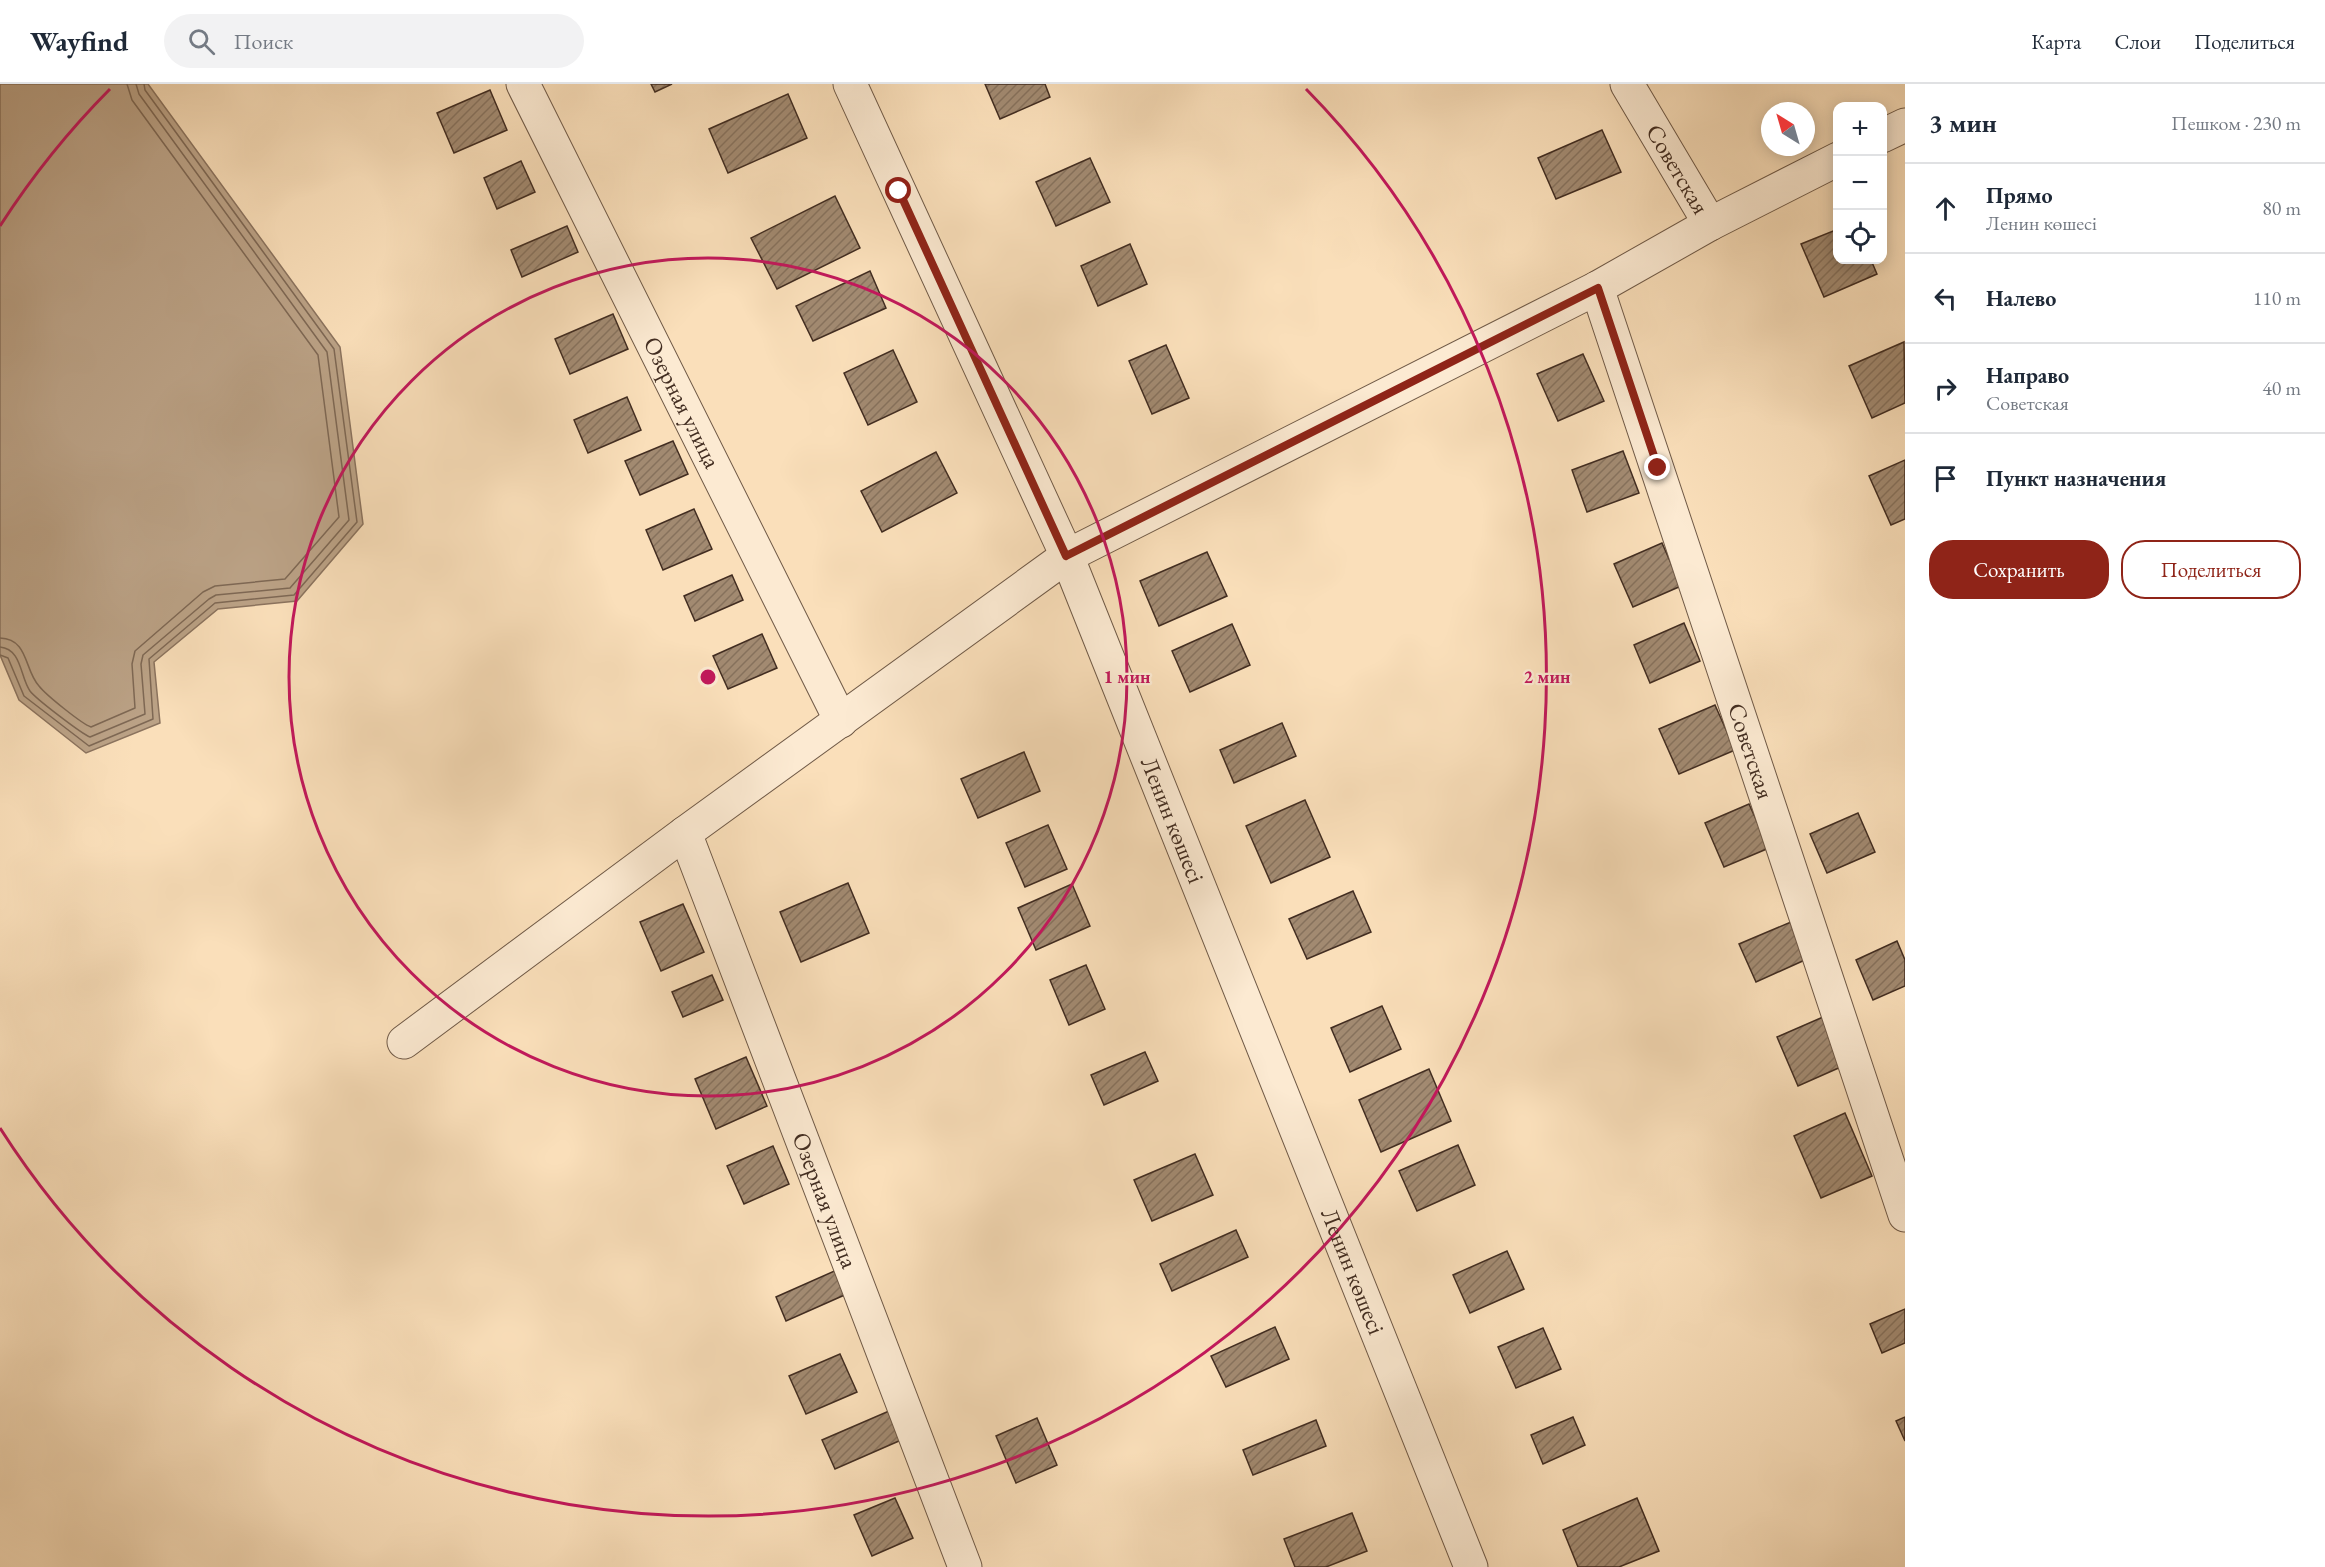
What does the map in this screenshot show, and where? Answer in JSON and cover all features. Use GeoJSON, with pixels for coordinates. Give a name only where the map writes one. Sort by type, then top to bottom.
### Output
{"type":"FeatureCollection","features":[{"type":"Feature","properties":{"kind":"street","name":"Озерная улица"},"geometry":{"type":"LineString","coordinates":[[523,84],[841,721]]}},
{"type":"Feature","properties":{"kind":"street","name":"Ленин көшесі"},"geometry":{"type":"LineString","coordinates":[[850,84],[1066,556],[1471,1567]]}},
{"type":"Feature","properties":{"kind":"street","name":"Советская"},"geometry":{"type":"LineString","coordinates":[[1627,84],[1710,224]]}},
{"type":"Feature","properties":{"kind":"street"},"geometry":{"type":"LineString","coordinates":[[1887,134],[1905,125]]}},
{"type":"Feature","properties":{"kind":"street"},"geometry":{"type":"LineString","coordinates":[[404,1041],[1066,556],[1598,288],[1710,224],[1833,162]]}},
{"type":"Feature","properties":{"kind":"street","name":"Советская"},"geometry":{"type":"LineString","coordinates":[[1598,288],[1905,1215]]}},
{"type":"Feature","properties":{"kind":"street","name":"Озерная улица"},"geometry":{"type":"LineString","coordinates":[[685,833],[965,1567]]}},
{"type":"Feature","properties":{"kind":"water"},"geometry":{"type":"Polygon","coordinates":[[[0,84],[148,84],[340,347],[363,524],[297,601],[218,609],[154,662],[160,723],[86,753],[19,700],[0,655],[0,84]]]}},
{"type":"Feature","properties":{"kind":"building"},"geometry":{"type":"Polygon","coordinates":[[[651,84],[672,84],[655,92],[651,84]]]}},
{"type":"Feature","properties":{"kind":"building"},"geometry":{"type":"Polygon","coordinates":[[[985,84],[1045,84],[1050,97],[1000,119],[985,84]]]}},
{"type":"Feature","properties":{"kind":"building"},"geometry":{"type":"Polygon","coordinates":[[[490,90],[507,130],[454,153],[437,113],[490,90]]]}},
{"type":"Feature","properties":{"kind":"building"},"geometry":{"type":"Polygon","coordinates":[[[788,94],[807,138],[728,173],[709,129],[788,94]]]}},
{"type":"Feature","properties":{"kind":"building"},"geometry":{"type":"Polygon","coordinates":[[[1602,130],[1621,172],[1556,199],[1538,158],[1602,130]]]}},
{"type":"Feature","properties":{"kind":"building"},"geometry":{"type":"Polygon","coordinates":[[[1090,158],[1110,202],[1056,226],[1036,182],[1090,158]]]}},
{"type":"Feature","properties":{"kind":"building"},"geometry":{"type":"Polygon","coordinates":[[[521,161],[535,192],[497,209],[484,178],[521,161]]]}},
{"type":"Feature","properties":{"kind":"building"},"geometry":{"type":"Polygon","coordinates":[[[835,196],[860,248],[777,289],[751,238],[835,196]]]}},
{"type":"Feature","properties":{"kind":"building"},"geometry":{"type":"Polygon","coordinates":[[[567,226],[578,252],[522,277],[511,250],[567,226]]]}},
{"type":"Feature","properties":{"kind":"building"},"geometry":{"type":"Polygon","coordinates":[[[1833,231],[1833,264],[1873,264],[1877,274],[1824,297],[1801,244],[1833,231]]]}},
{"type":"Feature","properties":{"kind":"building"},"geometry":{"type":"Polygon","coordinates":[[[1130,244],[1147,284],[1098,306],[1081,266],[1130,244]]]}},
{"type":"Feature","properties":{"kind":"building"},"geometry":{"type":"Polygon","coordinates":[[[870,271],[886,308],[813,341],[796,306],[870,271]]]}},
{"type":"Feature","properties":{"kind":"building"},"geometry":{"type":"Polygon","coordinates":[[[613,314],[628,349],[570,374],[555,339],[613,314]]]}},
{"type":"Feature","properties":{"kind":"building"},"geometry":{"type":"Polygon","coordinates":[[[1904,342],[1905,403],[1872,418],[1849,366],[1904,342]]]}},
{"type":"Feature","properties":{"kind":"building"},"geometry":{"type":"Polygon","coordinates":[[[1166,345],[1189,398],[1152,414],[1129,361],[1166,345]]]}},
{"type":"Feature","properties":{"kind":"building"},"geometry":{"type":"Polygon","coordinates":[[[893,350],[917,402],[868,425],[844,373],[893,350]]]}},
{"type":"Feature","properties":{"kind":"building"},"geometry":{"type":"Polygon","coordinates":[[[1583,354],[1604,401],[1558,421],[1537,374],[1583,354]]]}},
{"type":"Feature","properties":{"kind":"building"},"geometry":{"type":"Polygon","coordinates":[[[627,397],[641,430],[588,453],[574,420],[627,397]]]}},
{"type":"Feature","properties":{"kind":"building"},"geometry":{"type":"Polygon","coordinates":[[[673,441],[688,474],[640,495],[625,461],[673,441]]]}},
{"type":"Feature","properties":{"kind":"building"},"geometry":{"type":"Polygon","coordinates":[[[1623,451],[1639,493],[1587,512],[1572,470],[1623,451]]]}},
{"type":"Feature","properties":{"kind":"building"},"geometry":{"type":"Polygon","coordinates":[[[936,452],[957,493],[882,532],[861,491],[936,452]]]}},
{"type":"Feature","properties":{"kind":"building"},"geometry":{"type":"Polygon","coordinates":[[[1905,460],[1905,519],[1891,525],[1869,476],[1905,460]]]}},
{"type":"Feature","properties":{"kind":"building"},"geometry":{"type":"Polygon","coordinates":[[[694,509],[712,549],[663,570],[646,530],[694,509]]]}},
{"type":"Feature","properties":{"kind":"building"},"geometry":{"type":"Polygon","coordinates":[[[1662,543],[1681,586],[1633,607],[1614,564],[1662,543]]]}},
{"type":"Feature","properties":{"kind":"building"},"geometry":{"type":"Polygon","coordinates":[[[1207,552],[1227,596],[1159,626],[1140,581],[1207,552]]]}},
{"type":"Feature","properties":{"kind":"building"},"geometry":{"type":"Polygon","coordinates":[[[732,575],[743,600],[695,621],[684,596],[732,575]]]}},
{"type":"Feature","properties":{"kind":"building"},"geometry":{"type":"Polygon","coordinates":[[[1684,623],[1700,661],[1650,683],[1634,645],[1684,623]]]}},
{"type":"Feature","properties":{"kind":"building"},"geometry":{"type":"Polygon","coordinates":[[[1232,624],[1250,665],[1190,692],[1172,651],[1232,624]]]}},
{"type":"Feature","properties":{"kind":"building"},"geometry":{"type":"Polygon","coordinates":[[[762,634],[777,668],[728,689],[713,656],[762,634]]]}},
{"type":"Feature","properties":{"kind":"building"},"geometry":{"type":"Polygon","coordinates":[[[1715,705],[1735,750],[1679,774],[1659,729],[1715,705]]]}},
{"type":"Feature","properties":{"kind":"building"},"geometry":{"type":"Polygon","coordinates":[[[1282,723],[1296,756],[1234,783],[1220,750],[1282,723]]]}},
{"type":"Feature","properties":{"kind":"building"},"geometry":{"type":"Polygon","coordinates":[[[1024,752],[1040,791],[978,818],[961,779],[1024,752]]]}},
{"type":"Feature","properties":{"kind":"building"},"geometry":{"type":"Polygon","coordinates":[[[1305,800],[1330,857],[1271,883],[1246,826],[1305,800]]]}},
{"type":"Feature","properties":{"kind":"building"},"geometry":{"type":"Polygon","coordinates":[[[1749,804],[1769,848],[1724,867],[1705,823],[1749,804]]]}},
{"type":"Feature","properties":{"kind":"building"},"geometry":{"type":"Polygon","coordinates":[[[1858,813],[1875,852],[1827,873],[1810,834],[1858,813]]]}},
{"type":"Feature","properties":{"kind":"building"},"geometry":{"type":"Polygon","coordinates":[[[1048,825],[1067,869],[1025,887],[1006,843],[1048,825]]]}},
{"type":"Feature","properties":{"kind":"building"},"geometry":{"type":"Polygon","coordinates":[[[848,883],[869,933],[801,962],[780,912],[848,883]]]}},
{"type":"Feature","properties":{"kind":"building"},"geometry":{"type":"Polygon","coordinates":[[[1072,884],[1090,926],[1036,950],[1018,908],[1072,884]]]}},
{"type":"Feature","properties":{"kind":"building"},"geometry":{"type":"Polygon","coordinates":[[[1353,891],[1371,932],[1307,959],[1289,919],[1353,891]]]}},
{"type":"Feature","properties":{"kind":"building"},"geometry":{"type":"Polygon","coordinates":[[[683,904],[704,952],[661,971],[640,922],[683,904]]]}},
{"type":"Feature","properties":{"kind":"building"},"geometry":{"type":"Polygon","coordinates":[[[1791,922],[1807,959],[1756,982],[1739,944],[1791,922]]]}},
{"type":"Feature","properties":{"kind":"building"},"geometry":{"type":"Polygon","coordinates":[[[1897,941],[1905,960],[1905,986],[1873,1000],[1856,960],[1897,941]]]}},
{"type":"Feature","properties":{"kind":"building"},"geometry":{"type":"Polygon","coordinates":[[[1086,965],[1105,1009],[1069,1025],[1050,980],[1086,965]]]}},
{"type":"Feature","properties":{"kind":"building"},"geometry":{"type":"Polygon","coordinates":[[[712,975],[723,1000],[683,1017],[672,992],[712,975]]]}},
{"type":"Feature","properties":{"kind":"building"},"geometry":{"type":"Polygon","coordinates":[[[1382,1006],[1401,1049],[1350,1072],[1331,1028],[1382,1006]]]}},
{"type":"Feature","properties":{"kind":"building"},"geometry":{"type":"Polygon","coordinates":[[[1823,1017],[1843,1066],[1798,1086],[1777,1037],[1823,1017]]]}},
{"type":"Feature","properties":{"kind":"building"},"geometry":{"type":"Polygon","coordinates":[[[1145,1052],[1158,1081],[1104,1105],[1091,1075],[1145,1052]]]}},
{"type":"Feature","properties":{"kind":"building"},"geometry":{"type":"Polygon","coordinates":[[[746,1057],[767,1106],[716,1129],[695,1079],[746,1057]]]}},
{"type":"Feature","properties":{"kind":"building"},"geometry":{"type":"Polygon","coordinates":[[[1429,1069],[1451,1121],[1381,1152],[1359,1100],[1429,1069]]]}},
{"type":"Feature","properties":{"kind":"building"},"geometry":{"type":"Polygon","coordinates":[[[1845,1113],[1872,1176],[1821,1198],[1794,1136],[1845,1113]]]}},
{"type":"Feature","properties":{"kind":"building"},"geometry":{"type":"Polygon","coordinates":[[[1458,1145],[1475,1185],[1417,1211],[1399,1171],[1458,1145]]]}},
{"type":"Feature","properties":{"kind":"building"},"geometry":{"type":"Polygon","coordinates":[[[773,1146],[789,1184],[744,1204],[727,1166],[773,1146]]]}},
{"type":"Feature","properties":{"kind":"building"},"geometry":{"type":"Polygon","coordinates":[[[1195,1154],[1213,1195],[1152,1221],[1134,1180],[1195,1154]]]}},
{"type":"Feature","properties":{"kind":"building"},"geometry":{"type":"Polygon","coordinates":[[[1236,1230],[1248,1257],[1172,1291],[1160,1264],[1236,1230]]]}},
{"type":"Feature","properties":{"kind":"building"},"geometry":{"type":"Polygon","coordinates":[[[1507,1251],[1524,1289],[1470,1313],[1453,1275],[1507,1251]]]}},
{"type":"Feature","properties":{"kind":"building"},"geometry":{"type":"Polygon","coordinates":[[[839,1269],[849,1293],[786,1321],[776,1297],[839,1269]]]}},
{"type":"Feature","properties":{"kind":"building"},"geometry":{"type":"Polygon","coordinates":[[[1905,1309],[1905,1343],[1882,1353],[1870,1324],[1905,1309]]]}},
{"type":"Feature","properties":{"kind":"building"},"geometry":{"type":"Polygon","coordinates":[[[1275,1327],[1289,1359],[1226,1387],[1211,1356],[1275,1327]]]}},
{"type":"Feature","properties":{"kind":"building"},"geometry":{"type":"Polygon","coordinates":[[[1543,1328],[1561,1369],[1516,1388],[1498,1347],[1543,1328]]]}},
{"type":"Feature","properties":{"kind":"building"},"geometry":{"type":"Polygon","coordinates":[[[840,1354],[857,1392],[806,1414],[789,1376],[840,1354]]]}},
{"type":"Feature","properties":{"kind":"building"},"geometry":{"type":"Polygon","coordinates":[[[896,1408],[908,1437],[835,1469],[822,1440],[896,1408]]]}},
{"type":"Feature","properties":{"kind":"building"},"geometry":{"type":"Polygon","coordinates":[[[1573,1417],[1585,1445],[1543,1464],[1531,1435],[1573,1417]]]}},
{"type":"Feature","properties":{"kind":"building"},"geometry":{"type":"Polygon","coordinates":[[[1905,1417],[1905,1441],[1896,1421],[1905,1417]]]}},
{"type":"Feature","properties":{"kind":"building"},"geometry":{"type":"Polygon","coordinates":[[[1037,1418],[1057,1465],[1016,1483],[996,1436],[1037,1418]]]}},
{"type":"Feature","properties":{"kind":"building"},"geometry":{"type":"Polygon","coordinates":[[[1316,1420],[1326,1446],[1253,1475],[1243,1450],[1316,1420]]]}},
{"type":"Feature","properties":{"kind":"building"},"geometry":{"type":"Polygon","coordinates":[[[895,1498],[913,1538],[872,1556],[854,1515],[895,1498]]]}},
{"type":"Feature","properties":{"kind":"building"},"geometry":{"type":"Polygon","coordinates":[[[1637,1498],[1659,1551],[1619,1567],[1578,1567],[1563,1530],[1637,1498]]]}},
{"type":"Feature","properties":{"kind":"building"},"geometry":{"type":"Polygon","coordinates":[[[1352,1513],[1367,1551],[1326,1567],[1295,1567],[1284,1539],[1352,1513]]]}},
{"type":"Feature","properties":{"kind":"route"},"geometry":{"type":"LineString","coordinates":[[899,191],[1066,556],[1598,288],[1658,468]]}}]}
